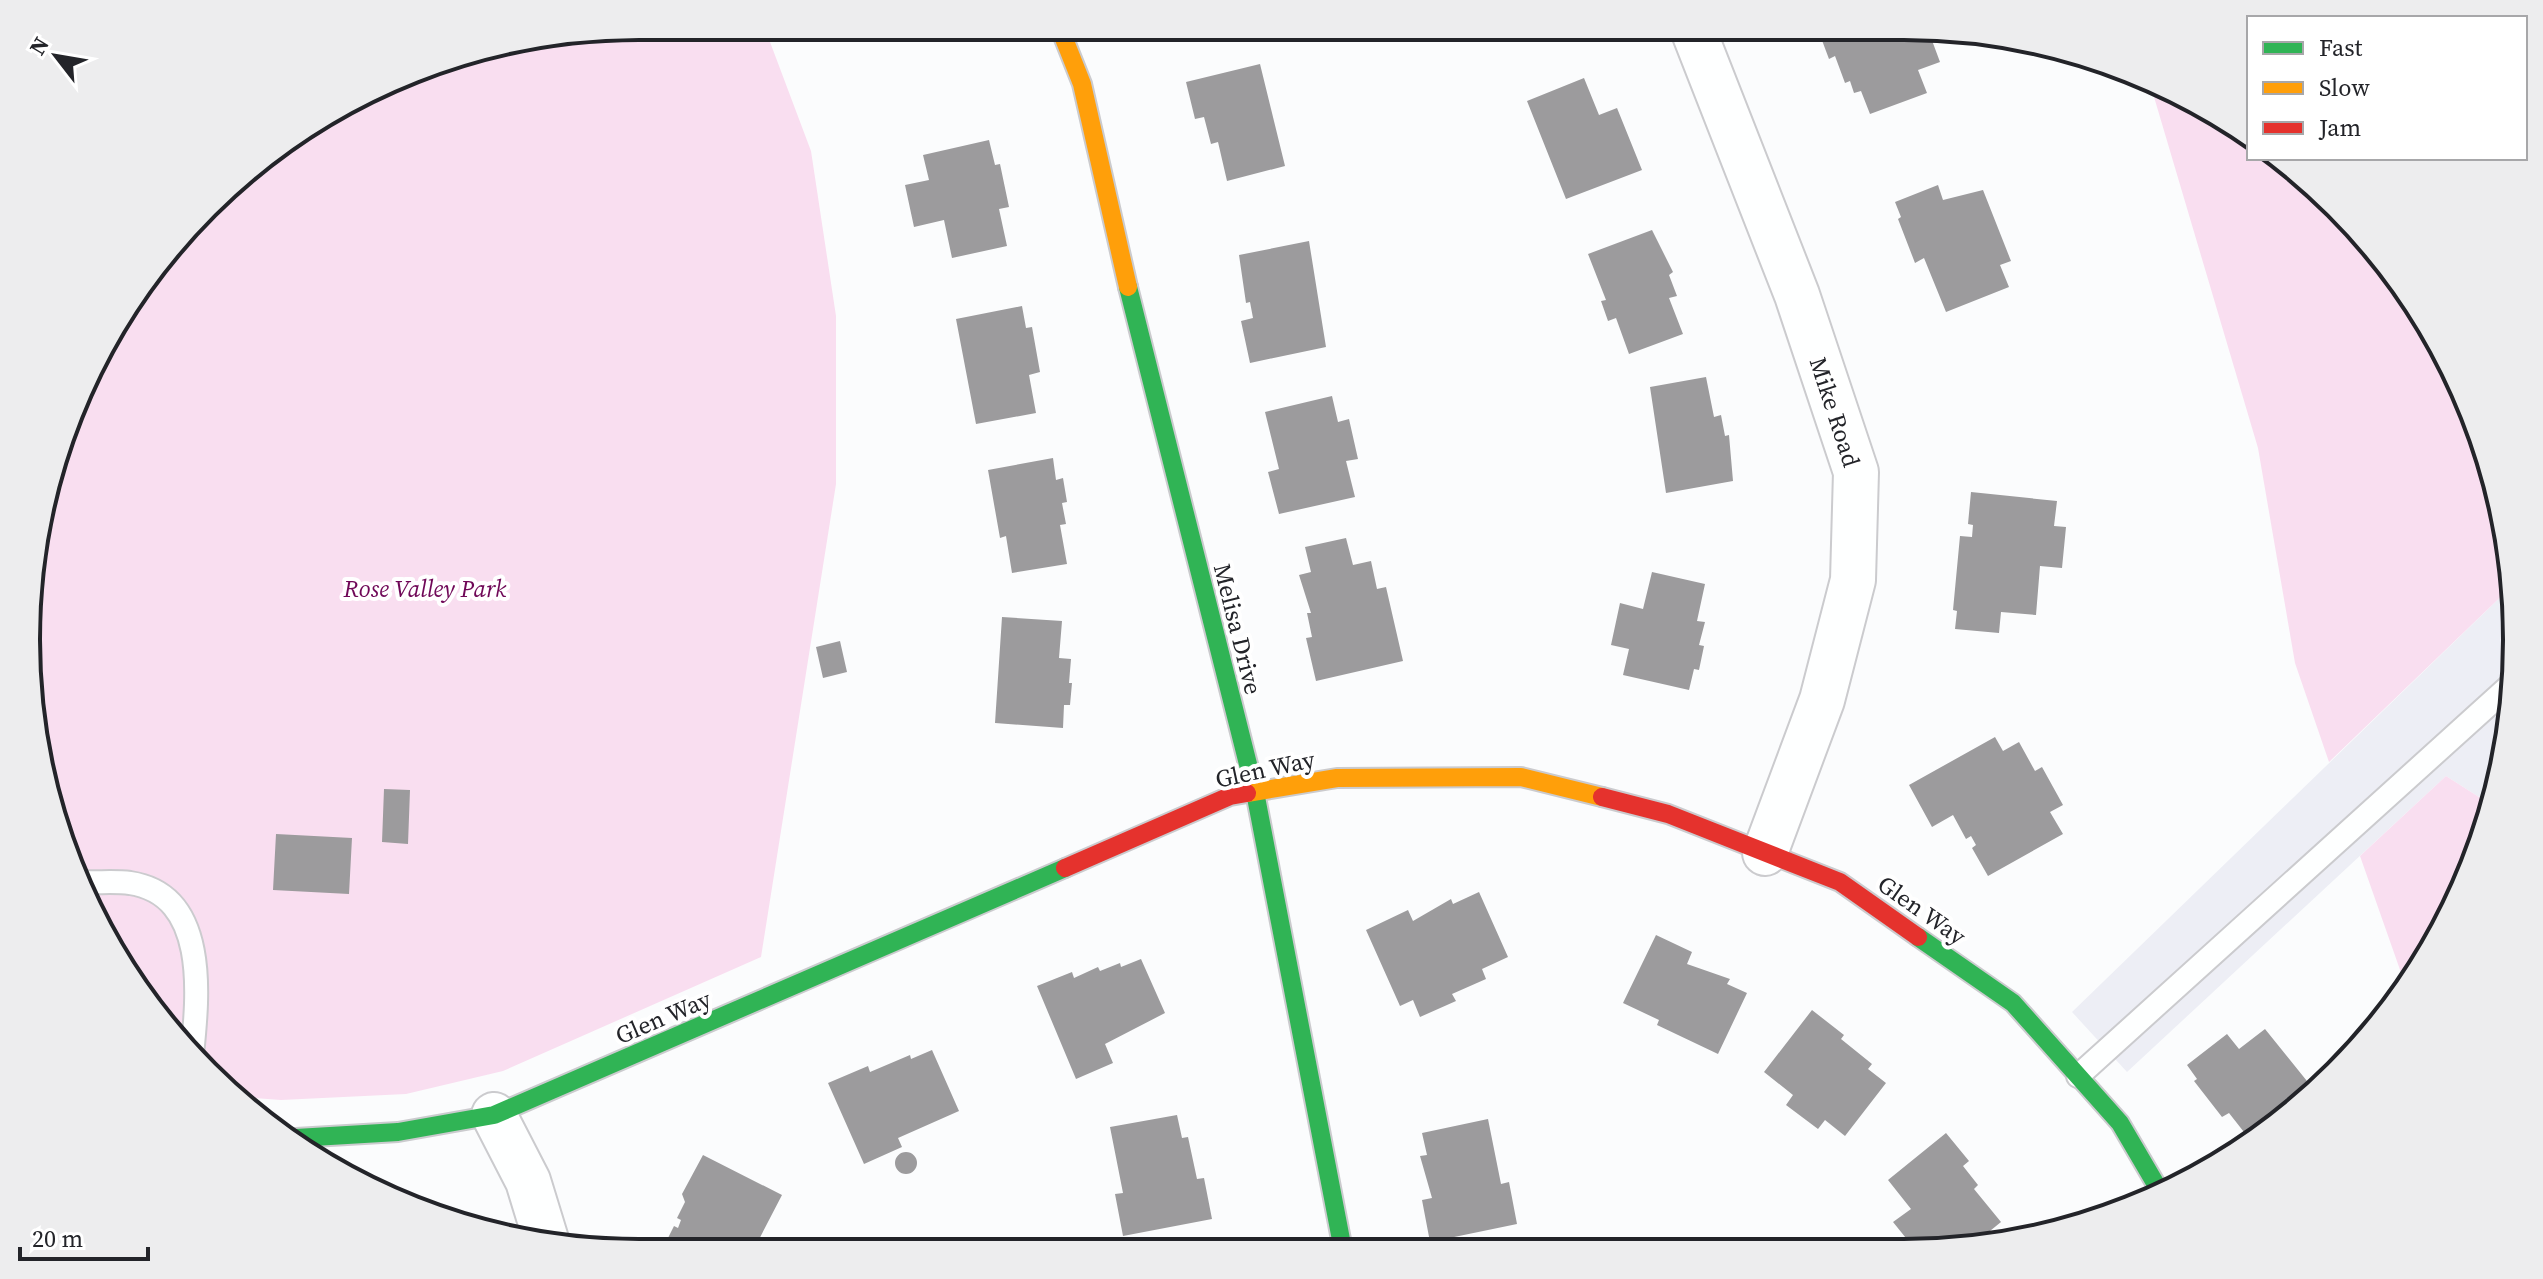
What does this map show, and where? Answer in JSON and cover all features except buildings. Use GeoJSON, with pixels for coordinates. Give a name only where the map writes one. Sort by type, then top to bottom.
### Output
{"type":"FeatureCollection","features":[{"type":"Feature","properties":{"kind":"street","name":"Melisa Drive"},"geometry":{"type":"LineString","coordinates":[[1065,40],[1082,84],[1139,333],[1255,792],[1341,1239]]}},
{"type":"Feature","properties":{"kind":"street","name":"Mike Road"},"geometry":{"type":"LineString","coordinates":[[1697,40],[1797,295],[1856,472],[1853,580],[1822,700],[1765,853]]}},
{"type":"Feature","properties":{"kind":"street","name":"Glen Way"},"geometry":{"type":"LineString","coordinates":[[305,1137],[398,1132],[494,1115],[1230,796],[1337,778],[1521,777],[1668,814],[1840,882],[2013,1003],[2120,1123],[2155,1183]]}},
{"type":"Feature","properties":{"kind":"street"},"geometry":{"type":"LineString","coordinates":[[494,1115],[528,1181],[543,1231]]}},
{"type":"Feature","properties":{"kind":"lane"},"geometry":{"type":"LineString","coordinates":[[2078,1076],[2500,694]]}},
{"type":"Feature","properties":{"kind":"lane"},"geometry":{"type":"LineString","coordinates":[[92,882],[132,883],[165,897],[192,933],[196,1009],[193,1040]]}},
{"type":"Feature","properties":{"kind":"shaded area"},"geometry":{"type":"Polygon","coordinates":[[[2502,596],[2502,679],[2498,718],[2482,799],[2446,776],[2127,1072],[2072,1012],[2502,596]]]}},
{"type":"Feature","properties":{"kind":"green space","name":"Rose Valley Park"},"geometry":{"type":"Polygon","coordinates":[[[640,40],[769,40],[811,151],[836,316],[836,484],[761,957],[503,1071],[406,1094],[281,1100],[254,1098],[244,1090],[189,1035],[141,973],[102,905],[60,795],[41,679],[41,600],[60,484],[102,374],[141,306],[189,244],[216,216],[244,189],[306,141],[374,102],[484,60],[561,45],[640,40]]]}},
{"type":"Feature","properties":{"kind":"green space"},"geometry":{"type":"Polygon","coordinates":[[[2153,95],[2237,141],[2247,148],[2247,160],[2263,160],[2268,164],[2299,189],[2354,244],[2402,306],[2423,340],[2457,410],[2483,484],[2502,596],[2329,762],[2295,663],[2258,448],[2153,95]]]}},
{"type":"Feature","properties":{"kind":"green space"},"geometry":{"type":"Polygon","coordinates":[[[2446,776],[2482,799],[2441,905],[2401,974],[2360,856],[2446,776]]]}},
{"type":"Feature","properties":{"kind":"traffic: fast"},"geometry":{"type":"LineString","coordinates":[[1128,287],[1255,792],[1341,1239]]}},
{"type":"Feature","properties":{"kind":"traffic: fast"},"geometry":{"type":"LineString","coordinates":[[305,1137],[398,1132],[494,1115],[1065,868]]}},
{"type":"Feature","properties":{"kind":"traffic: fast"},"geometry":{"type":"LineString","coordinates":[[1918,937],[2013,1003],[2120,1123],[2155,1183]]}},
{"type":"Feature","properties":{"kind":"traffic: slow"},"geometry":{"type":"LineString","coordinates":[[1065,40],[1082,84],[1128,287]]}},
{"type":"Feature","properties":{"kind":"traffic: slow"},"geometry":{"type":"LineString","coordinates":[[1247,793],[1337,778],[1521,777],[1602,797]]}},
{"type":"Feature","properties":{"kind":"traffic: jam"},"geometry":{"type":"LineString","coordinates":[[1065,868],[1230,796],[1247,793]]}},
{"type":"Feature","properties":{"kind":"traffic: jam"},"geometry":{"type":"LineString","coordinates":[[1602,797],[1668,814],[1840,882],[1918,937]]}}]}
